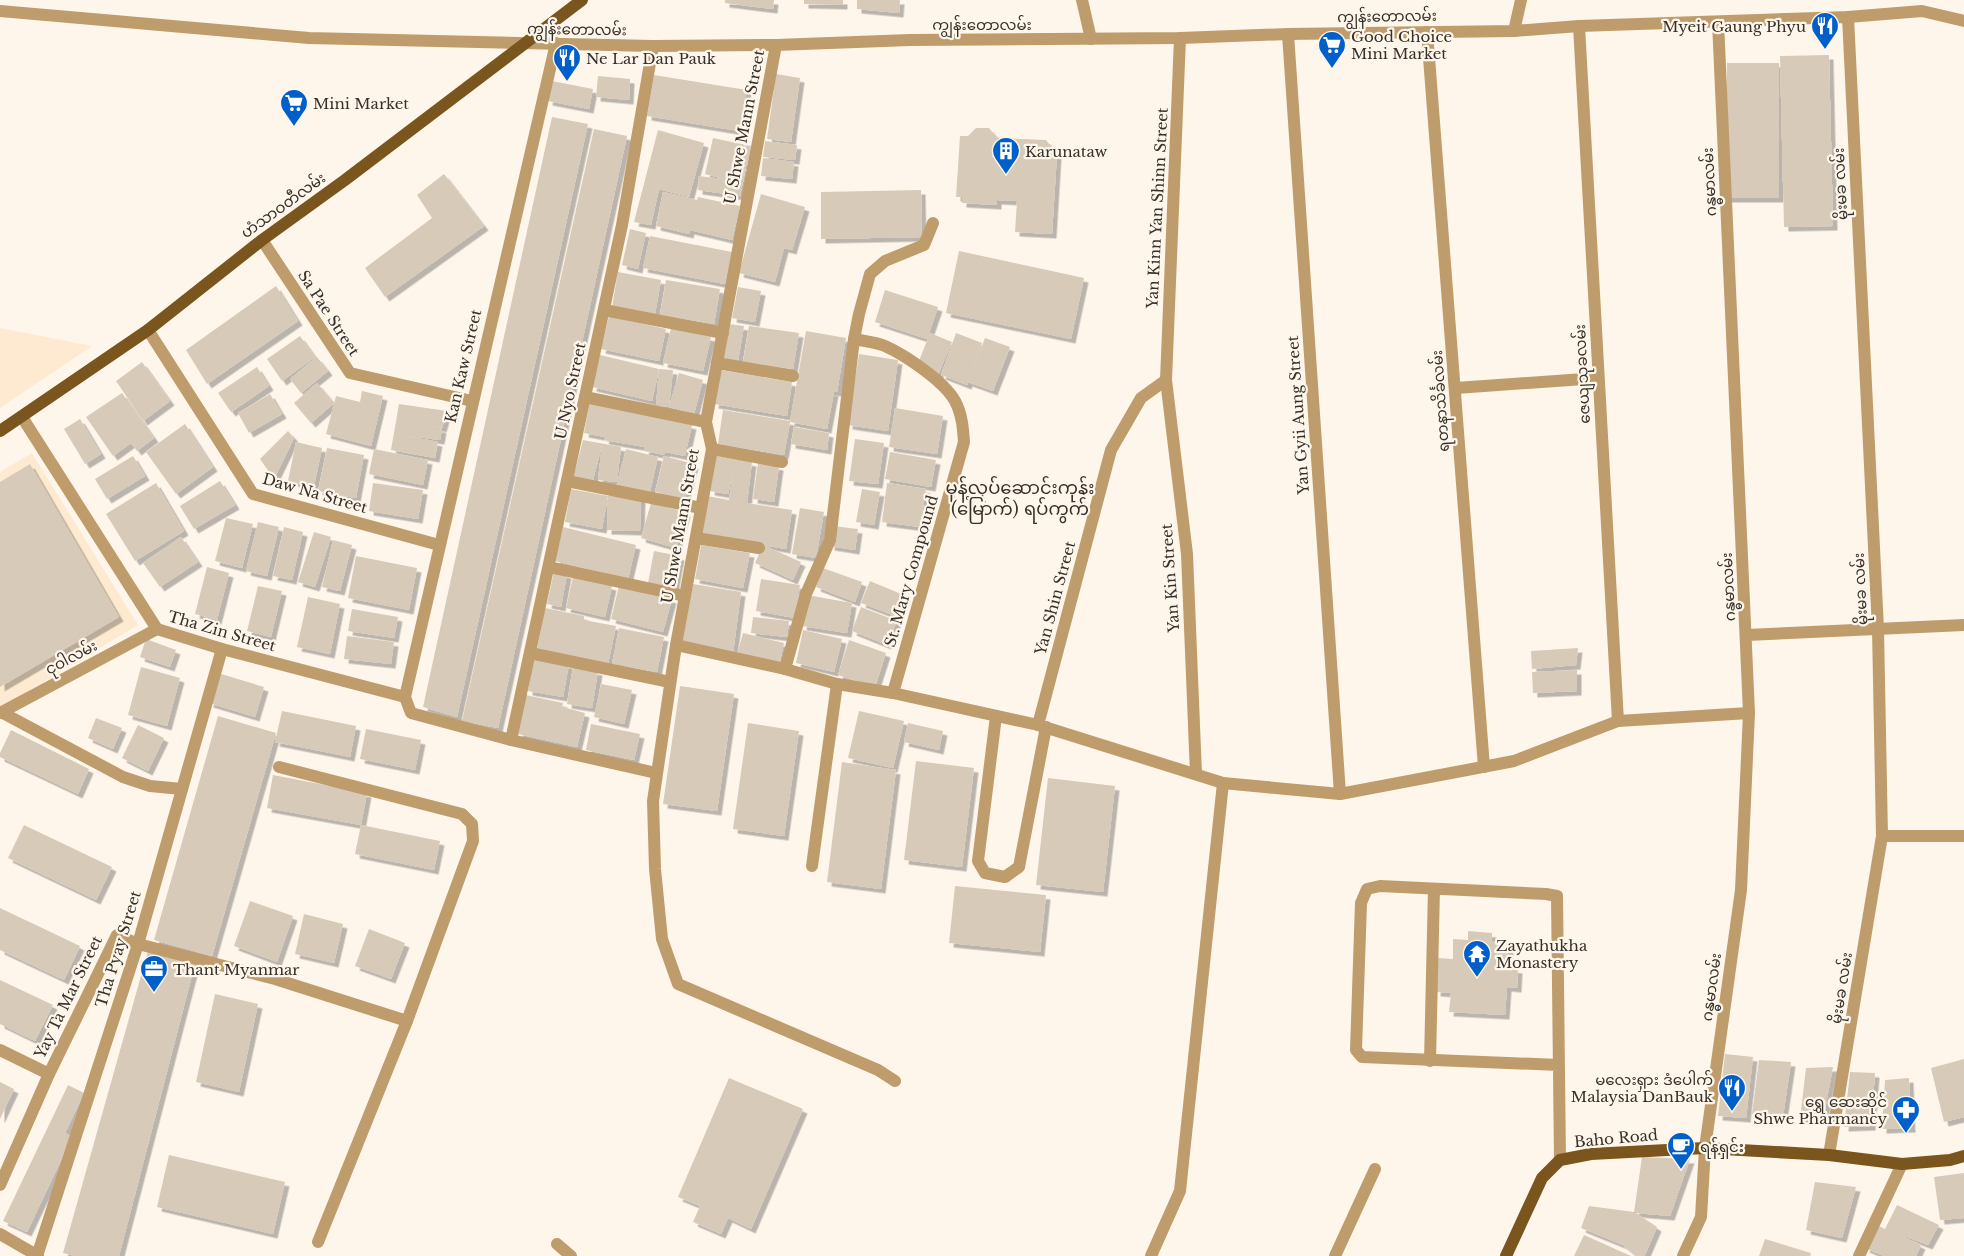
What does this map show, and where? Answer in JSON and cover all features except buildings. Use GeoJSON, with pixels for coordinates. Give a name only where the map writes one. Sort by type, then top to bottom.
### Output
{"type":"FeatureCollection","features":[{"type":"Feature","properties":{"kind":"main road","name":"ဟံသာဝတီလမ်း"},"geometry":{"type":"LineString","coordinates":[[0,431],[148,330],[262,240],[582,0]]}},
{"type":"Feature","properties":{"kind":"main road","name":"Baho Road"},"geometry":{"type":"LineString","coordinates":[[1506,1256],[1542,1178],[1560,1160],[1591,1154],[1705,1148],[1829,1155],[1902,1164],[1950,1160],[1964,1156]]}},
{"type":"Feature","properties":{"kind":"street"},"geometry":{"type":"LineString","coordinates":[[1082,0],[1091,39]]}},
{"type":"Feature","properties":{"kind":"street"},"geometry":{"type":"LineString","coordinates":[[1514,31],[1521,0]]}},
{"type":"Feature","properties":{"kind":"street","name":"ကျွန်းတောလမ်း"},"geometry":{"type":"LineString","coordinates":[[0,11],[309,38],[653,46],[776,45],[910,40],[1180,38],[1288,34],[1514,31],[1579,26],[1848,17],[1922,12],[1964,21]]}},
{"type":"Feature","properties":{"kind":"street","name":"မိုးမခ လမ်း"},"geometry":{"type":"LineString","coordinates":[[1829,1155],[1882,836],[1878,629],[1848,17]]}},
{"type":"Feature","properties":{"kind":"street","name":"ဂန္ဓမာလမ်း"},"geometry":{"type":"LineString","coordinates":[[1683,1256],[1701,1217],[1705,1148],[1741,890],[1749,713],[1718,22]]}},
{"type":"Feature","properties":{"kind":"street","name":"ဇေယျသုခလမ်း"},"geometry":{"type":"LineString","coordinates":[[1579,26],[1618,721]]}},
{"type":"Feature","properties":{"kind":"street","name":"ရတနာသိင်္ခလမ်း"},"geometry":{"type":"LineString","coordinates":[[1427,32],[1484,767]]}},
{"type":"Feature","properties":{"kind":"street","name":"Yan Gyii Aung Street"},"geometry":{"type":"LineString","coordinates":[[1288,34],[1340,794]]}},
{"type":"Feature","properties":{"kind":"street","name":"Yan Kinn Yan Shinn Street"},"geometry":{"type":"LineString","coordinates":[[1166,380],[1180,38]]}},
{"type":"Feature","properties":{"kind":"street","name":"Kan Kaw Street"},"geometry":{"type":"LineString","coordinates":[[404,697],[556,43]]}},
{"type":"Feature","properties":{"kind":"street","name":"U Shwe Mann Street"},"geometry":{"type":"LineString","coordinates":[[776,45],[706,422],[712,449],[676,645],[656,773],[653,801],[655,869],[662,939],[678,984],[878,1070],[896,1081]]}},
{"type":"Feature","properties":{"kind":"street","name":"U Nyo Street"},"geometry":{"type":"LineString","coordinates":[[511,740],[622,225],[653,46]]}},
{"type":"Feature","properties":{"kind":"street"},"geometry":{"type":"LineString","coordinates":[[785,669],[806,594],[830,540],[854,338],[870,274],[885,261],[924,245],[933,223]]}},
{"type":"Feature","properties":{"kind":"street","name":"Sa Pae Street"},"geometry":{"type":"LineString","coordinates":[[262,240],[350,374],[472,401]]}},
{"type":"Feature","properties":{"kind":"street"},"geometry":{"type":"LineString","coordinates":[[604,310],[723,333]]}},
{"type":"Feature","properties":{"kind":"street","name":"Daw Na Street"},"geometry":{"type":"LineString","coordinates":[[148,330],[253,494],[439,544]]}},
{"type":"Feature","properties":{"kind":"street","name":"St. Mary Compound"},"geometry":{"type":"LineString","coordinates":[[854,338],[882,345],[898,353],[940,384],[954,400],[962,417],[964,442],[893,693]]}},
{"type":"Feature","properties":{"kind":"street"},"geometry":{"type":"LineString","coordinates":[[718,363],[793,376]]}},
{"type":"Feature","properties":{"kind":"street"},"geometry":{"type":"LineString","coordinates":[[1456,388],[1598,378]]}},
{"type":"Feature","properties":{"kind":"street","name":"Yan Shin Street"},"geometry":{"type":"LineString","coordinates":[[996,716],[978,861],[985,873],[1006,876],[1019,867],[1042,726],[1111,450],[1141,398],[1166,380]]}},
{"type":"Feature","properties":{"kind":"street","name":"Yan Kin Street"},"geometry":{"type":"LineString","coordinates":[[1166,380],[1187,554],[1196,774]]}},
{"type":"Feature","properties":{"kind":"street"},"geometry":{"type":"LineString","coordinates":[[586,397],[706,422]]}},
{"type":"Feature","properties":{"kind":"street","name":"Tha Zin Street"},"geometry":{"type":"LineString","coordinates":[[22,417],[157,629],[222,649],[404,697]]}},
{"type":"Feature","properties":{"kind":"street"},"geometry":{"type":"LineString","coordinates":[[712,449],[782,462]]}},
{"type":"Feature","properties":{"kind":"street"},"geometry":{"type":"LineString","coordinates":[[567,481],[701,508]]}},
{"type":"Feature","properties":{"kind":"street"},"geometry":{"type":"LineString","coordinates":[[696,538],[759,548]]}},
{"type":"Feature","properties":{"kind":"street"},"geometry":{"type":"LineString","coordinates":[[549,567],[686,596]]}},
{"type":"Feature","properties":{"kind":"street"},"geometry":{"type":"LineString","coordinates":[[1746,635],[1964,625]]}},
{"type":"Feature","properties":{"kind":"street","name":"ငုဝါလမ်း"},"geometry":{"type":"LineString","coordinates":[[1,712],[157,629]]}},
{"type":"Feature","properties":{"kind":"street"},"geometry":{"type":"LineString","coordinates":[[676,645],[785,669],[837,684],[893,693],[1042,726],[1223,783],[1340,794],[1514,761],[1618,721],[1749,713]]}},
{"type":"Feature","properties":{"kind":"street","name":"Tha Pyay Street"},"geometry":{"type":"LineString","coordinates":[[38,1256],[138,944],[222,649]]}},
{"type":"Feature","properties":{"kind":"street"},"geometry":{"type":"LineString","coordinates":[[530,653],[670,682]]}},
{"type":"Feature","properties":{"kind":"street"},"geometry":{"type":"LineString","coordinates":[[812,866],[837,684]]}},
{"type":"Feature","properties":{"kind":"street"},"geometry":{"type":"LineString","coordinates":[[404,697],[411,713],[511,740],[656,773]]}},
{"type":"Feature","properties":{"kind":"street"},"geometry":{"type":"LineString","coordinates":[[1,712],[123,777],[150,786],[182,789]]}},
{"type":"Feature","properties":{"kind":"street"},"geometry":{"type":"LineString","coordinates":[[279,767],[462,814],[472,824],[473,841],[408,1021],[318,1242]]}},
{"type":"Feature","properties":{"kind":"street"},"geometry":{"type":"LineString","coordinates":[[1151,1256],[1180,1191],[1223,783]]}},
{"type":"Feature","properties":{"kind":"street"},"geometry":{"type":"LineString","coordinates":[[1882,836],[1964,836]]}},
{"type":"Feature","properties":{"kind":"street"},"geometry":{"type":"LineString","coordinates":[[1559,1065],[1430,1061],[1362,1056],[1356,1050],[1361,903],[1367,889],[1380,886],[1557,896],[1559,1065],[1560,1160]]}},
{"type":"Feature","properties":{"kind":"street"},"geometry":{"type":"LineString","coordinates":[[1430,1061],[1434,889]]}},
{"type":"Feature","properties":{"kind":"street","name":"Yay Ta Mar Street"},"geometry":{"type":"LineString","coordinates":[[0,1185],[49,1074],[117,934],[138,944]]}},
{"type":"Feature","properties":{"kind":"street"},"geometry":{"type":"LineString","coordinates":[[138,944],[275,980],[408,1021]]}},
{"type":"Feature","properties":{"kind":"street","name":"Yay Ta Mar Street"},"geometry":{"type":"LineString","coordinates":[[0,1050],[49,1074]]}},
{"type":"Feature","properties":{"kind":"street"},"geometry":{"type":"LineString","coordinates":[[1859,1256],[1902,1164]]}},
{"type":"Feature","properties":{"kind":"street"},"geometry":{"type":"LineString","coordinates":[[1335,1256],[1376,1169]]}},
{"type":"Feature","properties":{"kind":"street"},"geometry":{"type":"LineString","coordinates":[[0,1234],[38,1256]]}},
{"type":"Feature","properties":{"kind":"street"},"geometry":{"type":"LineString","coordinates":[[557,1244],[571,1256]]}},
{"type":"Feature","properties":{"kind":"shaded area"},"geometry":{"type":"Polygon","coordinates":[[[0,328],[92,346],[0,408],[0,328]]]}},
{"type":"Feature","properties":{"kind":"shaded area"},"geometry":{"type":"Polygon","coordinates":[[[32,453],[138,625],[0,708],[0,472],[32,453]]]}},
{"type":"Feature","properties":{"kind":"place","name":"Myeit Gaung Phyu"},"geometry":{"type":"Point","coordinates":[1825,50]}},
{"type":"Feature","properties":{"kind":"place","name":"Good Choice Mini Market"},"geometry":{"type":"Point","coordinates":[1332,69]}},
{"type":"Feature","properties":{"kind":"place","name":"Ne Lar Dan Pauk"},"geometry":{"type":"Point","coordinates":[567,82]}},
{"type":"Feature","properties":{"kind":"place","name":"Mini Market"},"geometry":{"type":"Point","coordinates":[294,127]}},
{"type":"Feature","properties":{"kind":"place","name":"Karunataw"},"geometry":{"type":"Point","coordinates":[1006,175]}},
{"type":"Feature","properties":{"kind":"place","name":"Zayathukha Monastery"},"geometry":{"type":"Point","coordinates":[1477,978]}},
{"type":"Feature","properties":{"kind":"place","name":"Thant Myanmar"},"geometry":{"type":"Point","coordinates":[154,993]}},
{"type":"Feature","properties":{"kind":"place","name":"မလေးရှား ဒံပေါက် Malaysia DanBauk"},"geometry":{"type":"Point","coordinates":[1732,1112]}},
{"type":"Feature","properties":{"kind":"place","name":"ရွှေ ဆေးဆိုင် Shwe Pharmancy"},"geometry":{"type":"Point","coordinates":[1906,1134]}},
{"type":"Feature","properties":{"kind":"place","name":"ရန်ရှင်း"},"geometry":{"type":"Point","coordinates":[1681,1170]}},
{"type":"Feature","properties":{"kind":"district","name":"မုန့်လုပ်ဆောင်းကုန်း (မြောက်) ရပ်ကွက်"},"geometry":{"type":"Point","coordinates":[1020,498]}}]}
